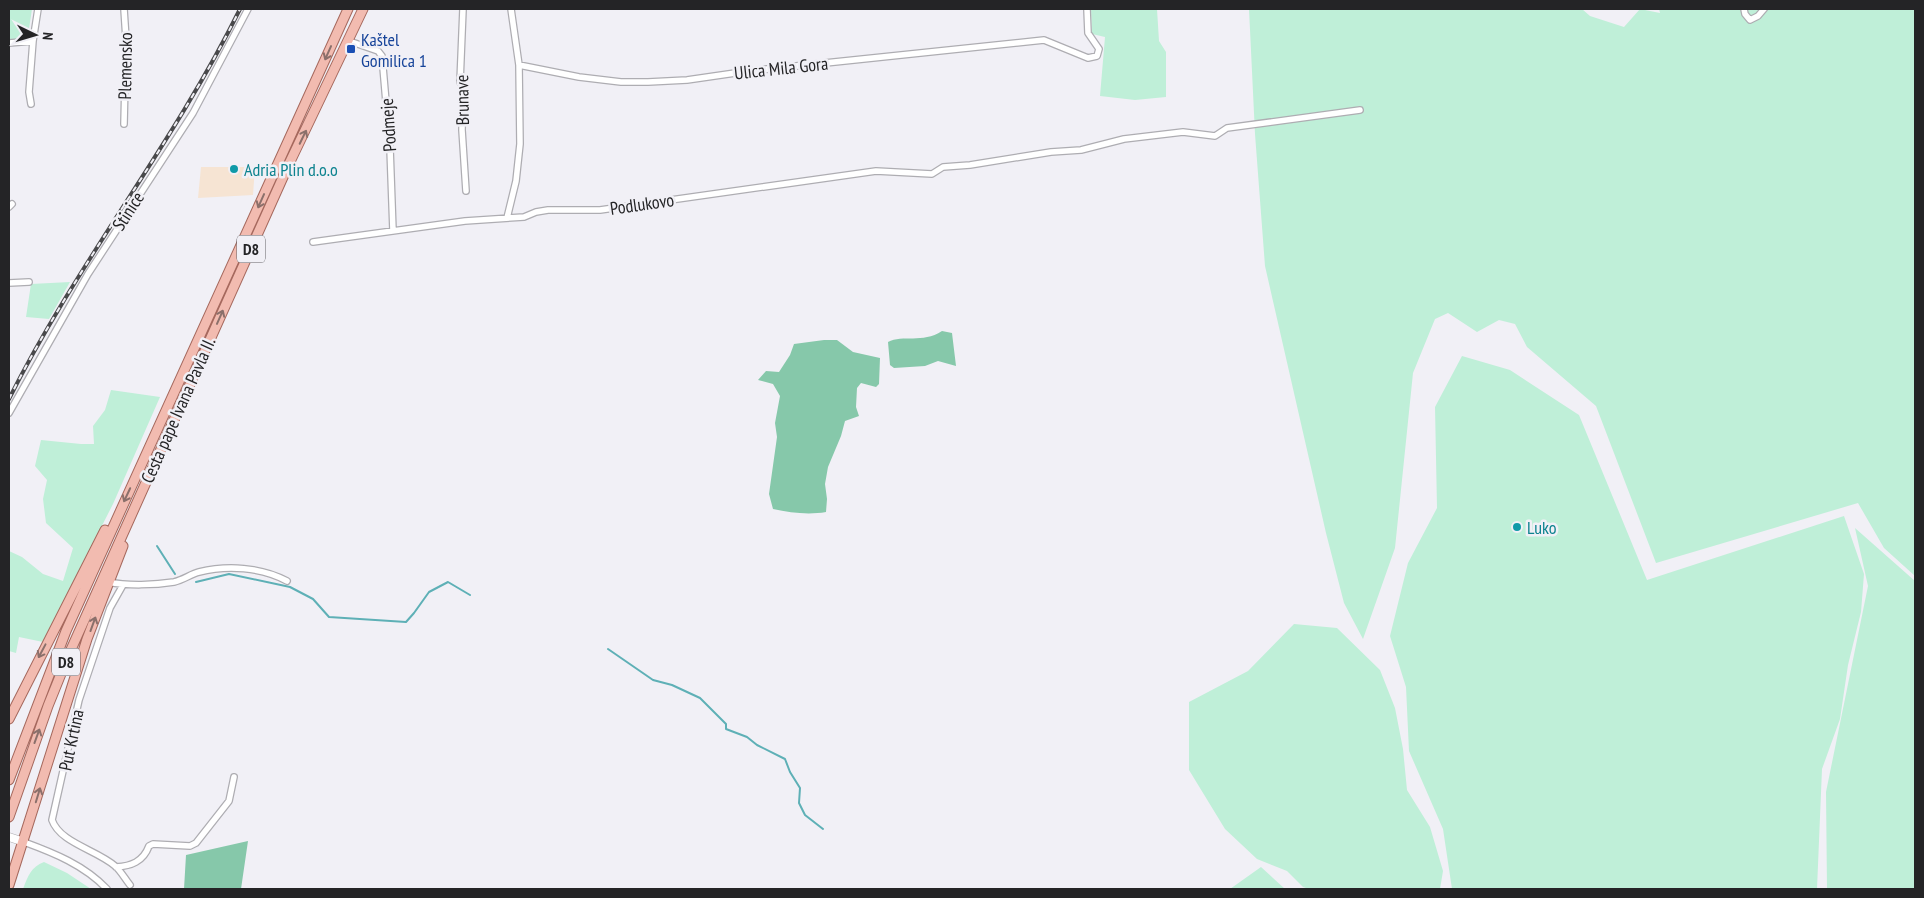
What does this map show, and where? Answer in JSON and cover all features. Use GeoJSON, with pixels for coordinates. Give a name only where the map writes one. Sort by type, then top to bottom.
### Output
{"type":"FeatureCollection","features":[{"type":"Feature","properties":{"kind":"main road","name":"Cesta pape Ivana Pavla II."},"geometry":{"type":"LineString","coordinates":[[9,780],[66,632],[116,517],[348,9]]}},
{"type":"Feature","properties":{"kind":"main road","name":"Cesta pape Ivana Pavla II."},"geometry":{"type":"LineString","coordinates":[[9,816],[45,715],[132,512],[288,166],[364,10]]}},
{"type":"Feature","properties":{"kind":"main road"},"geometry":{"type":"LineString","coordinates":[[9,885],[87,640],[124,545],[132,512]]}},
{"type":"Feature","properties":{"kind":"main road"},"geometry":{"type":"LineString","coordinates":[[9,719],[103,534],[116,517]]}},
{"type":"Feature","properties":{"kind":"street"},"geometry":{"type":"LineString","coordinates":[[31,104],[29,92],[38,9]]}},
{"type":"Feature","properties":{"kind":"street","name":"Plemensko"},"geometry":{"type":"LineString","coordinates":[[124,9],[126,39],[124,124]]}},
{"type":"Feature","properties":{"kind":"street","name":"Stinice"},"geometry":{"type":"LineString","coordinates":[[9,413],[88,274],[193,113],[248,9]]}},
{"type":"Feature","properties":{"kind":"street","name":"Brunave"},"geometry":{"type":"LineString","coordinates":[[463,9],[460,82],[463,86],[462,130],[466,192]]}},
{"type":"Feature","properties":{"kind":"street"},"geometry":{"type":"LineString","coordinates":[[506,218],[516,181],[520,144],[519,65],[511,9]]}},
{"type":"Feature","properties":{"kind":"street","name":"Ulica Mila Gora"},"geometry":{"type":"LineString","coordinates":[[519,65],[621,82],[648,82],[687,80],[750,71],[1044,40],[1088,58],[1097,56],[1099,49],[1088,34],[1087,9]]}},
{"type":"Feature","properties":{"kind":"street"},"geometry":{"type":"LineString","coordinates":[[1744,9],[1745,14],[1750,20],[1758,16],[1764,9]]}},
{"type":"Feature","properties":{"kind":"street"},"geometry":{"type":"LineString","coordinates":[[9,43],[34,41]]}},
{"type":"Feature","properties":{"kind":"street","name":"Podmeje"},"geometry":{"type":"LineString","coordinates":[[349,41],[378,51],[382,56],[390,148],[393,231]]}},
{"type":"Feature","properties":{"kind":"street","name":"Podlukovo"},"geometry":{"type":"LineString","coordinates":[[313,242],[465,222],[524,217],[548,210],[600,210],[876,171],[932,174],[943,167],[970,165],[1051,152],[1080,150],[1124,139],[1183,132],[1215,136],[1227,128],[1360,110]]}},
{"type":"Feature","properties":{"kind":"street"},"geometry":{"type":"LineString","coordinates":[[9,283],[29,282]]}},
{"type":"Feature","properties":{"kind":"street"},"geometry":{"type":"LineString","coordinates":[[108,582],[123,585],[174,582],[197,572],[220,568],[240,568],[276,575],[287,581]]}},
{"type":"Feature","properties":{"kind":"street","name":"Put Krtina"},"geometry":{"type":"LineString","coordinates":[[123,585],[110,608],[80,700],[52,820],[55,830],[88,848],[116,867],[130,885]]}},
{"type":"Feature","properties":{"kind":"street"},"geometry":{"type":"LineString","coordinates":[[116,867],[134,864],[142,859],[149,846],[153,844],[190,846],[196,844],[229,801],[234,777]]}},
{"type":"Feature","properties":{"kind":"street"},"geometry":{"type":"LineString","coordinates":[[9,837],[53,853],[78,866],[96,878],[107,889]]}},
{"type":"Feature","properties":{"kind":"shaded area"},"geometry":{"type":"Polygon","coordinates":[[[201,167],[255,167],[253,195],[198,198],[201,167]]]}},
{"type":"Feature","properties":{"kind":"green space"},"geometry":{"type":"Polygon","coordinates":[[[9,9],[32,9],[27,42],[9,42],[9,9]]]}},
{"type":"Feature","properties":{"kind":"green space"},"geometry":{"type":"Polygon","coordinates":[[[1091,9],[1157,9],[1159,41],[1166,52],[1166,97],[1135,100],[1100,96],[1105,37],[1092,34],[1091,9]]]}},
{"type":"Feature","properties":{"kind":"green space"},"geometry":{"type":"Polygon","coordinates":[[[1249,9],[1582,9],[1590,16],[1624,27],[1640,9],[1660,13],[1659,9],[1915,9],[1915,576],[1884,548],[1858,503],[1656,563],[1596,406],[1527,347],[1515,324],[1499,320],[1477,332],[1448,313],[1435,319],[1413,373],[1395,548],[1363,639],[1344,603],[1326,533],[1265,266],[1255,134],[1249,9]]]}},
{"type":"Feature","properties":{"kind":"green space"},"geometry":{"type":"Polygon","coordinates":[[[70,282],[49,319],[26,317],[31,284],[70,282]]]}},
{"type":"Feature","properties":{"kind":"green space"},"geometry":{"type":"Polygon","coordinates":[[[942,331],[952,333],[956,366],[938,361],[925,366],[894,368],[890,365],[888,342],[927,337],[942,331]]]}},
{"type":"Feature","properties":{"kind":"green space"},"geometry":{"type":"Polygon","coordinates":[[[837,340],[853,352],[880,358],[879,384],[876,387],[861,383],[857,388],[856,407],[859,416],[845,421],[828,467],[825,484],[826,512],[800,513],[773,509],[769,494],[777,437],[775,423],[780,396],[773,384],[758,380],[766,371],[779,372],[790,355],[794,344],[837,340]]]}},
{"type":"Feature","properties":{"kind":"green space"},"geometry":{"type":"Polygon","coordinates":[[[1462,356],[1510,370],[1579,415],[1647,580],[1844,516],[1864,574],[1861,612],[1848,665],[1840,719],[1822,769],[1817,889],[1452,889],[1443,829],[1409,751],[1406,687],[1390,636],[1408,563],[1437,508],[1435,407],[1462,356]]]}},
{"type":"Feature","properties":{"kind":"green space"},"geometry":{"type":"Polygon","coordinates":[[[111,390],[160,397],[113,504],[43,642],[19,637],[16,653],[9,651],[9,551],[22,557],[43,574],[63,581],[73,548],[46,523],[43,499],[47,480],[35,466],[41,440],[94,444],[93,426],[105,410],[111,390]]]}},
{"type":"Feature","properties":{"kind":"green space"},"geometry":{"type":"Polygon","coordinates":[[[1855,528],[1915,581],[1915,889],[1827,889],[1826,792],[1868,586],[1855,528]]]}},
{"type":"Feature","properties":{"kind":"green space"},"geometry":{"type":"Polygon","coordinates":[[[1294,624],[1337,628],[1380,670],[1395,708],[1403,749],[1407,790],[1430,827],[1443,871],[1440,889],[1309,889],[1303,887],[1287,871],[1257,859],[1225,829],[1189,770],[1189,702],[1248,671],[1294,624]]]}},
{"type":"Feature","properties":{"kind":"green space"},"geometry":{"type":"Polygon","coordinates":[[[248,841],[241,889],[184,889],[186,855],[248,841]]]}},
{"type":"Feature","properties":{"kind":"green space"},"geometry":{"type":"Polygon","coordinates":[[[44,862],[67,873],[91,889],[23,889],[33,869],[44,862]]]}},
{"type":"Feature","properties":{"kind":"green space"},"geometry":{"type":"Polygon","coordinates":[[[1261,867],[1285,889],[1230,889],[1261,867]]]}},
{"type":"Feature","properties":{"kind":"waterway"},"geometry":{"type":"LineString","coordinates":[[157,546],[175,574]]}},
{"type":"Feature","properties":{"kind":"waterway"},"geometry":{"type":"LineString","coordinates":[[196,582],[229,574],[290,587],[313,599],[329,617],[406,622],[429,592],[448,582],[470,595]]}},
{"type":"Feature","properties":{"kind":"waterway"},"geometry":{"type":"LineString","coordinates":[[608,649],[653,680],[672,685],[700,698],[726,724],[726,729],[747,737],[757,745],[785,759],[790,772],[800,788],[799,803],[805,815],[823,829]]}},
{"type":"Feature","properties":{"kind":"railway"},"geometry":{"type":"LineString","coordinates":[[9,399],[64,300],[185,108],[214,59],[240,9]]}},
{"type":"Feature","properties":{"kind":"place","name":"Kaštel Gomilica 1"},"geometry":{"type":"Point","coordinates":[351,49]}},
{"type":"Feature","properties":{"kind":"place","name":"Adria Plin d.o.o"},"geometry":{"type":"Point","coordinates":[234,169]}},
{"type":"Feature","properties":{"kind":"place","name":"Luko"},"geometry":{"type":"Point","coordinates":[1517,527]}}]}
